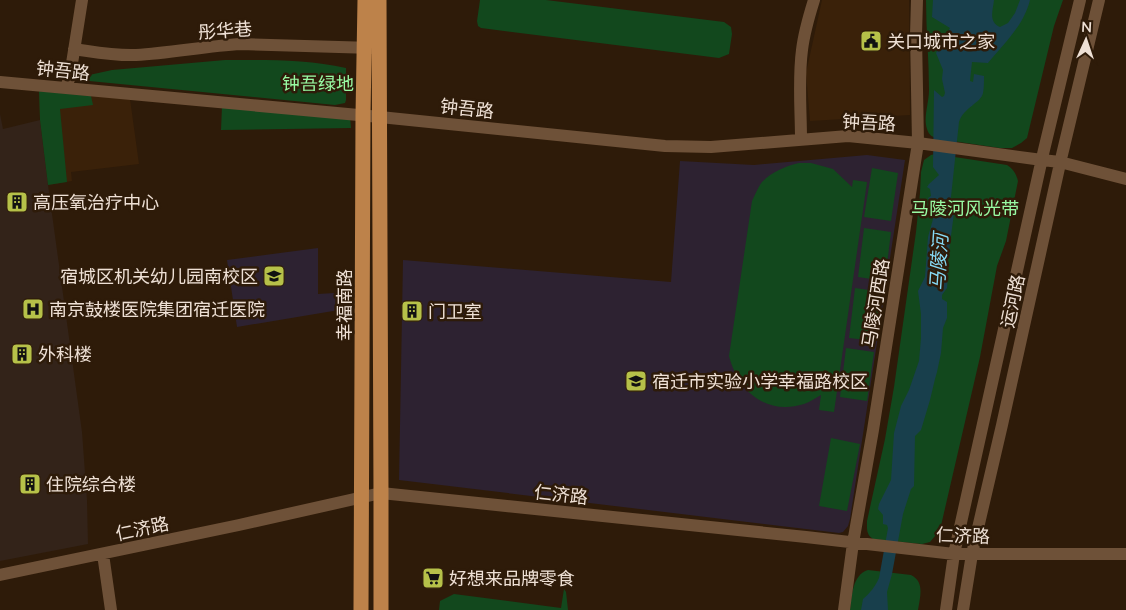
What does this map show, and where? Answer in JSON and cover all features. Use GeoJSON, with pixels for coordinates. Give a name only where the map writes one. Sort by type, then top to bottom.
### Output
{"type":"FeatureCollection","features":[{"type":"Feature","properties":{"kind":"main road","name":"幸福南路"},"geometry":{"type":"LineString","coordinates":[[365,0],[380,116],[381,610]]}},
{"type":"Feature","properties":{"kind":"main road","name":"幸福南路"},"geometry":{"type":"LineString","coordinates":[[361,610],[363,115],[379,0]]}},
{"type":"Feature","properties":{"kind":"street"},"geometry":{"type":"LineString","coordinates":[[66,88],[70,76],[82,0]]}},
{"type":"Feature","properties":{"kind":"street"},"geometry":{"type":"LineString","coordinates":[[801,140],[800,80],[802,50],[814,0]]}},
{"type":"Feature","properties":{"kind":"street","name":"马陵河西路"},"geometry":{"type":"LineString","coordinates":[[844,610],[853,543],[924,143],[916,35],[917,0]]}},
{"type":"Feature","properties":{"kind":"street","name":"运河路"},"geometry":{"type":"LineString","coordinates":[[946,610],[954,554],[1042,160],[1080,0]]}},
{"type":"Feature","properties":{"kind":"street","name":"运河路"},"geometry":{"type":"LineString","coordinates":[[963,610],[972,554],[1060,162],[1099,0]]}},
{"type":"Feature","properties":{"kind":"street","name":"彤华巷"},"geometry":{"type":"LineString","coordinates":[[74,49],[128,55],[241,44],[372,48]]}},
{"type":"Feature","properties":{"kind":"street","name":"钟吾路"},"geometry":{"type":"LineString","coordinates":[[0,82],[380,116],[665,146],[711,147],[848,136],[924,143],[1042,160]]}},
{"type":"Feature","properties":{"kind":"street"},"geometry":{"type":"LineString","coordinates":[[1042,160],[1060,162],[1126,179]]}},
{"type":"Feature","properties":{"kind":"street","name":"仁济路"},"geometry":{"type":"LineString","coordinates":[[0,575],[382,493],[954,554],[1126,554]]}},
{"type":"Feature","properties":{"kind":"street"},"geometry":{"type":"LineString","coordinates":[[103,554],[111,610]]}},
{"type":"Feature","properties":{"kind":"shaded area"},"geometry":{"type":"Polygon","coordinates":[[[822,0],[909,0],[910,115],[810,121],[806,73],[822,0]]]}},
{"type":"Feature","properties":{"kind":"shaded area"},"geometry":{"type":"Polygon","coordinates":[[[39,91],[130,99],[139,164],[71,172],[72,181],[48,185],[40,120],[39,91]]]}},
{"type":"Feature","properties":{"kind":"shaded area","name":"南京鼓楼医院集团宿迁医院"},"geometry":{"type":"Polygon","coordinates":[[[0,114],[3,129],[40,120],[82,432],[88,544],[0,561],[0,114]]]}},
{"type":"Feature","properties":{"kind":"shaded area","name":"宿迁市实验小学幸福路校区"},"geometry":{"type":"Polygon","coordinates":[[[867,155],[905,160],[850,519],[848,526],[843,532],[399,480],[403,260],[671,282],[680,161],[754,165],[867,155]]]}},
{"type":"Feature","properties":{"kind":"shaded area","name":"宿城区机关幼儿园南校区"},"geometry":{"type":"Polygon","coordinates":[[[318,248],[318,294],[351,292],[351,308],[237,327],[227,260],[318,248]]]}},
{"type":"Feature","properties":{"kind":"green space"},"geometry":{"type":"Polygon","coordinates":[[[480,0],[546,0],[724,22],[731,27],[732,34],[729,54],[719,58],[481,28],[478,26],[477,21],[480,0]]]}},
{"type":"Feature","properties":{"kind":"green space","name":"马陵河风光带"},"geometry":{"type":"Polygon","coordinates":[[[926,0],[1063,0],[1054,26],[1027,138],[1021,143],[1012,148],[1000,148],[939,139],[929,133],[926,125],[929,90],[926,0]]]}},
{"type":"Feature","properties":{"kind":"green space","name":"钟吾绿地"},"geometry":{"type":"Polygon","coordinates":[[[225,60],[271,60],[346,68],[345,103],[335,105],[79,80],[80,77],[112,70],[225,60]]]}},
{"type":"Feature","properties":{"kind":"green space"},"geometry":{"type":"Polygon","coordinates":[[[39,91],[91,96],[93,105],[60,109],[67,182],[48,185],[40,120],[39,91]]]}},
{"type":"Feature","properties":{"kind":"green space"},"geometry":{"type":"Polygon","coordinates":[[[222,106],[350,117],[351,128],[221,130],[222,106]]]}},
{"type":"Feature","properties":{"kind":"green space","name":"马陵河风光带"},"geometry":{"type":"Polygon","coordinates":[[[935,154],[1007,165],[1014,172],[1018,181],[1006,241],[997,266],[980,357],[940,530],[930,542],[922,544],[873,539],[868,533],[867,521],[894,387],[916,232],[921,172],[924,160],[935,154]]]}},
{"type":"Feature","properties":{"kind":"green space"},"geometry":{"type":"Polygon","coordinates":[[[799,163],[811,163],[833,169],[852,187],[853,180],[867,182],[834,412],[819,410],[821,395],[806,403],[790,407],[766,403],[756,398],[739,380],[729,356],[752,201],[759,186],[766,178],[779,170],[799,163]]]}},
{"type":"Feature","properties":{"kind":"green space"},"geometry":{"type":"Polygon","coordinates":[[[872,168],[898,173],[891,221],[864,217],[872,168]]]}},
{"type":"Feature","properties":{"kind":"green space"},"geometry":{"type":"Polygon","coordinates":[[[864,228],[891,232],[885,281],[858,277],[864,228]]]}},
{"type":"Feature","properties":{"kind":"green space"},"geometry":{"type":"Polygon","coordinates":[[[855,288],[882,292],[876,341],[849,338],[855,288]]]}},
{"type":"Feature","properties":{"kind":"green space"},"geometry":{"type":"Polygon","coordinates":[[[846,348],[874,352],[867,401],[840,397],[846,348]]]}},
{"type":"Feature","properties":{"kind":"green space"},"geometry":{"type":"Polygon","coordinates":[[[831,438],[860,444],[847,511],[819,506],[831,438]]]}},
{"type":"Feature","properties":{"kind":"green space"},"geometry":{"type":"Polygon","coordinates":[[[868,570],[911,575],[915,578],[920,586],[918,610],[850,610],[856,581],[859,576],[868,570]]]}},
{"type":"Feature","properties":{"kind":"green space"},"geometry":{"type":"Polygon","coordinates":[[[564,589],[568,610],[439,610],[440,601],[454,594],[561,608],[564,589]]]}},
{"type":"Feature","properties":{"kind":"water","name":"马陵河"},"geometry":{"type":"Polygon","coordinates":[[[933,0],[994,0],[993,19],[996,25],[1000,27],[1008,23],[1015,13],[1020,0],[1030,0],[1018,26],[988,63],[972,62],[970,81],[973,82],[974,74],[984,76],[984,89],[982,97],[961,117],[959,122],[950,206],[954,213],[947,266],[947,288],[942,295],[942,299],[947,302],[947,318],[943,328],[941,353],[921,430],[915,436],[914,486],[911,489],[903,514],[887,592],[888,610],[861,610],[863,599],[872,590],[879,578],[888,528],[887,525],[883,524],[883,515],[878,509],[891,480],[894,433],[901,406],[919,361],[921,314],[918,291],[925,277],[928,237],[933,219],[928,198],[931,196],[930,189],[927,187],[939,175],[933,167],[934,90],[942,97],[945,93],[942,79],[943,70],[936,53],[950,28],[932,17],[933,0]]]}},
{"type":"Feature","properties":{"kind":"place","name":"关口城市之家"},"geometry":{"type":"Point","coordinates":[871,41]}},
{"type":"Feature","properties":{"kind":"place","name":"高压氧治疗中心"},"geometry":{"type":"Point","coordinates":[17,202]}},
{"type":"Feature","properties":{"kind":"place","name":"宿城区机关幼儿园南校区"},"geometry":{"type":"Point","coordinates":[274,276]}},
{"type":"Feature","properties":{"kind":"place","name":"南京鼓楼医院集团宿迁医院"},"geometry":{"type":"Point","coordinates":[33,309]}},
{"type":"Feature","properties":{"kind":"place","name":"门卫室"},"geometry":{"type":"Point","coordinates":[412,311]}},
{"type":"Feature","properties":{"kind":"place","name":"外科楼"},"geometry":{"type":"Point","coordinates":[22,354]}},
{"type":"Feature","properties":{"kind":"place","name":"宿迁市实验小学幸福路校区"},"geometry":{"type":"Point","coordinates":[636,381]}},
{"type":"Feature","properties":{"kind":"place","name":"住院综合楼"},"geometry":{"type":"Point","coordinates":[30,484]}},
{"type":"Feature","properties":{"kind":"place","name":"好想来品牌零食"},"geometry":{"type":"Point","coordinates":[433,578]}}]}
